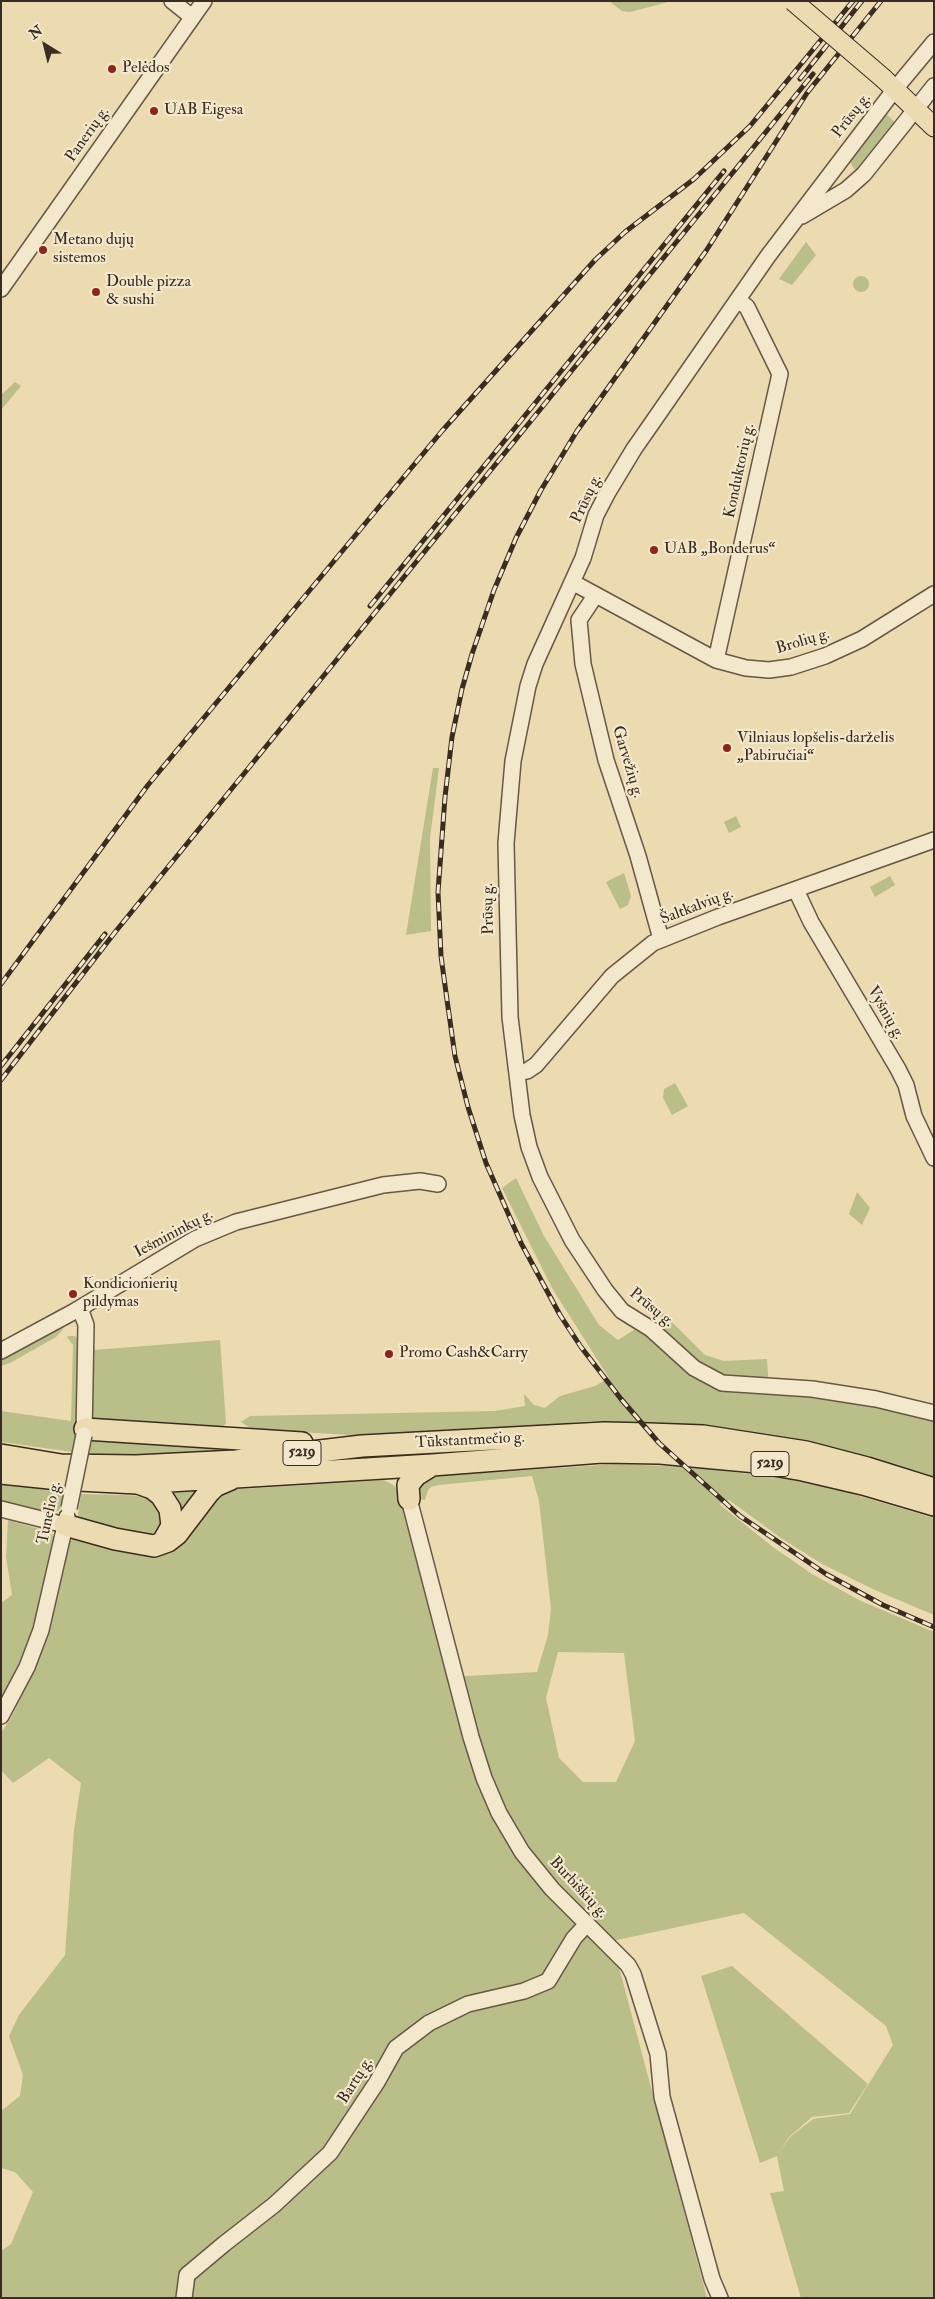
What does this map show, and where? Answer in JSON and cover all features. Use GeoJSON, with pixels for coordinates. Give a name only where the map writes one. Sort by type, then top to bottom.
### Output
{"type":"FeatureCollection","features":[{"type":"Feature","properties":{"kind":"highway"},"geometry":{"type":"LineString","coordinates":[[85,1432],[362,1446]]}},
{"type":"Feature","properties":{"kind":"highway","name":"Tūkstantmečio g."},"geometry":{"type":"LineString","coordinates":[[1,1455],[62,1465],[136,1466],[236,1461],[362,1446],[604,1433],[703,1436],[806,1452],[868,1468],[934,1489]]}},
{"type":"Feature","properties":{"kind":"highway","name":"Tūkstantmečio g."},"geometry":{"type":"LineString","coordinates":[[1,1473],[59,1479],[137,1483],[432,1465],[602,1452],[698,1455],[803,1470],[863,1484],[934,1505]]}},
{"type":"Feature","properties":{"kind":"highway"},"geometry":{"type":"LineString","coordinates":[[409,1499],[408,1485],[416,1475],[432,1465]]}},
{"type":"Feature","properties":{"kind":"highway"},"geometry":{"type":"LineString","coordinates":[[377,1468],[400,1484],[409,1499]]}},
{"type":"Feature","properties":{"kind":"highway"},"geometry":{"type":"LineString","coordinates":[[67,1517],[148,1547],[161,1544],[177,1534],[208,1492],[225,1481],[240,1476]]}},
{"type":"Feature","properties":{"kind":"highway"},"geometry":{"type":"LineString","coordinates":[[137,1483],[152,1488],[161,1495],[170,1509],[172,1526],[161,1544]]}},
{"type":"Feature","properties":{"kind":"main road"},"geometry":{"type":"LineString","coordinates":[[793,1],[890,84],[934,126]]}},
{"type":"Feature","properties":{"kind":"street"},"geometry":{"type":"LineString","coordinates":[[172,1],[192,17]]}},
{"type":"Feature","properties":{"kind":"street","name":"Panerių g."},"geometry":{"type":"LineString","coordinates":[[1,289],[204,1]]}},
{"type":"Feature","properties":{"kind":"street","name":"Prūsų g."},"geometry":{"type":"LineString","coordinates":[[934,42],[890,84],[837,165],[738,300],[608,492],[596,515],[583,558],[535,664],[528,686],[513,761],[508,799],[506,843],[510,1017],[522,1115],[529,1147],[540,1177],[584,1260],[622,1311],[651,1329],[694,1368],[722,1383],[812,1389],[876,1399],[934,1413]]}},
{"type":"Feature","properties":{"kind":"street","name":"Prūsų g."},"geometry":{"type":"LineString","coordinates":[[796,219],[846,190],[864,174],[934,86]]}},
{"type":"Feature","properties":{"kind":"street","name":"Prūsų g."},"geometry":{"type":"LineString","coordinates":[[837,165],[845,173],[855,176],[864,174]]}},
{"type":"Feature","properties":{"kind":"street","name":"Konduktorių g."},"geometry":{"type":"LineString","coordinates":[[716,660],[780,374],[747,307],[738,300]]}},
{"type":"Feature","properties":{"kind":"street","name":"Brolių g."},"geometry":{"type":"LineString","coordinates":[[572,582],[716,660],[746,668],[769,670],[790,667],[825,656],[862,639],[934,594]]}},
{"type":"Feature","properties":{"kind":"street"},"geometry":{"type":"LineString","coordinates":[[558,612],[579,620],[595,596]]}},
{"type":"Feature","properties":{"kind":"street","name":"Garvežių g."},"geometry":{"type":"LineString","coordinates":[[579,620],[583,664],[599,733],[638,856],[661,939]]}},
{"type":"Feature","properties":{"kind":"street","name":"Šaltkalvių g."},"geometry":{"type":"LineString","coordinates":[[517,1073],[526,1071],[536,1064],[612,976],[640,952],[661,939],[934,840]]}},
{"type":"Feature","properties":{"kind":"street","name":"Vyšnių g."},"geometry":{"type":"LineString","coordinates":[[796,890],[812,922],[898,1069],[906,1085],[914,1116],[934,1158]]}},
{"type":"Feature","properties":{"kind":"street","name":"Iešmininkų g."},"geometry":{"type":"LineString","coordinates":[[1,1351],[80,1308],[195,1239],[236,1222],[382,1185],[420,1181],[438,1184]]}},
{"type":"Feature","properties":{"kind":"street","name":"Tunelio g."},"geometry":{"type":"LineString","coordinates":[[1,1716],[27,1667],[41,1630],[85,1432],[86,1325],[80,1308]]}},
{"type":"Feature","properties":{"kind":"street","name":"Burbiškių g."},"geometry":{"type":"LineString","coordinates":[[409,1499],[484,1778],[499,1813],[522,1852],[586,1925],[628,1965],[633,1974],[658,2054],[662,2097],[710,2273],[720,2298]]}},
{"type":"Feature","properties":{"kind":"street"},"geometry":{"type":"LineString","coordinates":[[1,1509],[67,1517]]}},
{"type":"Feature","properties":{"kind":"street","name":"Bartų g."},"geometry":{"type":"LineString","coordinates":[[184,2298],[187,2276],[274,2205],[330,2153],[377,2082],[396,2048],[429,2023],[468,2004],[524,1991],[548,1981],[574,1938],[586,1925]]}},
{"type":"Feature","properties":{"kind":"green space"},"geometry":{"type":"Polygon","coordinates":[[[609,1],[672,1],[630,12],[622,11],[609,1]]]}},
{"type":"Feature","properties":{"kind":"green space"},"geometry":{"type":"Polygon","coordinates":[[[884,112],[897,124],[861,170],[854,169],[849,160],[884,112]]]}},
{"type":"Feature","properties":{"kind":"green space"},"geometry":{"type":"Polygon","coordinates":[[[806,242],[816,255],[792,285],[779,279],[806,242]]]}},
{"type":"Feature","properties":{"kind":"green space"},"geometry":{"type":"Polygon","coordinates":[[[858,276],[864,276],[869,281],[867,290],[858,292],[853,287],[853,281],[858,276]]]}},
{"type":"Feature","properties":{"kind":"green space"},"geometry":{"type":"Polygon","coordinates":[[[15,382],[21,386],[1,410],[1,395],[15,382]]]}},
{"type":"Feature","properties":{"kind":"green space"},"geometry":{"type":"Polygon","coordinates":[[[433,768],[439,768],[430,838],[431,931],[406,935],[433,768]]]}},
{"type":"Feature","properties":{"kind":"green space"},"geometry":{"type":"Polygon","coordinates":[[[736,816],[741,827],[729,833],[724,822],[736,816]]]}},
{"type":"Feature","properties":{"kind":"green space"},"geometry":{"type":"Polygon","coordinates":[[[624,873],[631,896],[628,905],[620,909],[606,882],[624,873]]]}},
{"type":"Feature","properties":{"kind":"green space"},"geometry":{"type":"Polygon","coordinates":[[[890,876],[895,885],[875,897],[870,887],[890,876]]]}},
{"type":"Feature","properties":{"kind":"green space"},"geometry":{"type":"Polygon","coordinates":[[[675,1083],[688,1106],[672,1115],[663,1098],[664,1089],[675,1083]]]}},
{"type":"Feature","properties":{"kind":"green space"},"geometry":{"type":"Polygon","coordinates":[[[516,1178],[544,1236],[599,1325],[618,1340],[662,1312],[705,1355],[724,1361],[767,1359],[769,1389],[884,1406],[934,1419],[934,1477],[825,1445],[715,1426],[589,1421],[531,1427],[411,1434],[349,1435],[252,1429],[241,1422],[250,1416],[495,1411],[525,1406],[524,1394],[534,1405],[545,1408],[560,1396],[595,1386],[609,1378],[552,1288],[502,1188],[516,1178]]]}},
{"type":"Feature","properties":{"kind":"green space"},"geometry":{"type":"Polygon","coordinates":[[[857,1192],[870,1208],[862,1225],[849,1214],[857,1192]]]}},
{"type":"Feature","properties":{"kind":"green space"},"geometry":{"type":"Polygon","coordinates":[[[62,1327],[63,1329],[56,1337],[10,1363],[1,1366],[1,1357],[54,1329],[62,1327]]]}},
{"type":"Feature","properties":{"kind":"green space"},"geometry":{"type":"Polygon","coordinates":[[[75,1336],[81,1342],[80,1426],[73,1452],[1,1442],[1,1411],[71,1421],[73,1345],[67,1337],[75,1336]]]}},
{"type":"Feature","properties":{"kind":"green space"},"geometry":{"type":"Polygon","coordinates":[[[220,1340],[226,1423],[219,1431],[92,1419],[92,1354],[94,1350],[220,1340]]]}},
{"type":"Feature","properties":{"kind":"green space"},"geometry":{"type":"Polygon","coordinates":[[[96,1438],[270,1447],[167,1455],[89,1454],[92,1442],[96,1438]]]}},
{"type":"Feature","properties":{"kind":"green space"},"geometry":{"type":"Polygon","coordinates":[[[616,1464],[690,1467],[783,1478],[839,1490],[934,1518],[934,1615],[875,1590],[822,1564],[781,1538],[729,1500],[719,1504],[773,1547],[812,1574],[859,1600],[934,1632],[934,2298],[801,2298],[770,2193],[784,2191],[777,2156],[760,2163],[701,1976],[732,1966],[868,2084],[849,2113],[812,2117],[789,2137],[778,2154],[790,2137],[813,2119],[850,2114],[893,2045],[886,2026],[744,1913],[612,1941],[707,2298],[1,2298],[1,2251],[11,2244],[33,2192],[15,2172],[1,2168],[1,2111],[20,2096],[23,2075],[9,2036],[19,2015],[65,1955],[74,1830],[81,1783],[49,1758],[13,1783],[1,1770],[1,1733],[11,1718],[33,1672],[67,1543],[75,1538],[146,1554],[225,1490],[384,1480],[395,1486],[406,1513],[450,1677],[537,1672],[548,1635],[551,1609],[539,1501],[532,1476],[439,1485],[428,1490],[425,1500],[415,1498],[423,1477],[616,1464]],[[558,1652],[546,1698],[559,1758],[583,1782],[616,1782],[635,1741],[624,1653],[558,1652]]]}},
{"type":"Feature","properties":{"kind":"green space"},"geometry":{"type":"Polygon","coordinates":[[[1,1483],[65,1492],[62,1507],[58,1511],[50,1513],[1,1502],[1,1483]]]}},
{"type":"Feature","properties":{"kind":"green space"},"geometry":{"type":"Polygon","coordinates":[[[203,1491],[173,1535],[169,1493],[203,1491]]]}},
{"type":"Feature","properties":{"kind":"green space"},"geometry":{"type":"Polygon","coordinates":[[[81,1494],[154,1496],[166,1526],[152,1537],[85,1522],[78,1515],[81,1494]]]}},
{"type":"Feature","properties":{"kind":"green space"},"geometry":{"type":"Polygon","coordinates":[[[8,1520],[50,1532],[55,1538],[32,1636],[1,1707],[1,1603],[12,1595],[6,1557],[8,1520]]]}},
{"type":"Feature","properties":{"kind":"railway"},"geometry":{"type":"LineString","coordinates":[[1,984],[148,785],[442,431],[595,260],[625,232],[694,179],[750,126],[853,1]]}},
{"type":"Feature","properties":{"kind":"railway"},"geometry":{"type":"LineString","coordinates":[[800,79],[862,1]]}},
{"type":"Feature","properties":{"kind":"railway"},"geometry":{"type":"LineString","coordinates":[[881,1],[807,93],[706,251],[577,431],[541,490],[516,538],[494,590],[462,689],[452,737],[445,797],[438,892],[441,956],[447,1000],[455,1056],[468,1107],[486,1163],[521,1243],[560,1315],[581,1347],[621,1399],[659,1443],[740,1516],[826,1574],[883,1605],[934,1627]]}},
{"type":"Feature","properties":{"kind":"railway"},"geometry":{"type":"LineString","coordinates":[[1,1080],[116,931],[813,74]]}},
{"type":"Feature","properties":{"kind":"railway"},"geometry":{"type":"LineString","coordinates":[[370,606],[724,171]]}},
{"type":"Feature","properties":{"kind":"railway"},"geometry":{"type":"LineString","coordinates":[[1,1066],[105,934]]}},
{"type":"Feature","properties":{"kind":"place","name":"Pelėdos"},"geometry":{"type":"Point","coordinates":[112,69]}},
{"type":"Feature","properties":{"kind":"place","name":"UAB Eigesa"},"geometry":{"type":"Point","coordinates":[154,111]}},
{"type":"Feature","properties":{"kind":"place","name":"Metano dujų sistemos"},"geometry":{"type":"Point","coordinates":[43,250]}},
{"type":"Feature","properties":{"kind":"place","name":"Double pizza & sushi"},"geometry":{"type":"Point","coordinates":[96,292]}},
{"type":"Feature","properties":{"kind":"place","name":"UAB „Bonderus“"},"geometry":{"type":"Point","coordinates":[654,550]}},
{"type":"Feature","properties":{"kind":"place","name":"Vilniaus lopšelis-darželis „Pabiručiai“"},"geometry":{"type":"Point","coordinates":[727,748]}},
{"type":"Feature","properties":{"kind":"place","name":"Kondicionierių pildymas"},"geometry":{"type":"Point","coordinates":[73,1294]}},
{"type":"Feature","properties":{"kind":"place","name":"Promo Cash&Carry"},"geometry":{"type":"Point","coordinates":[389,1354]}}]}
